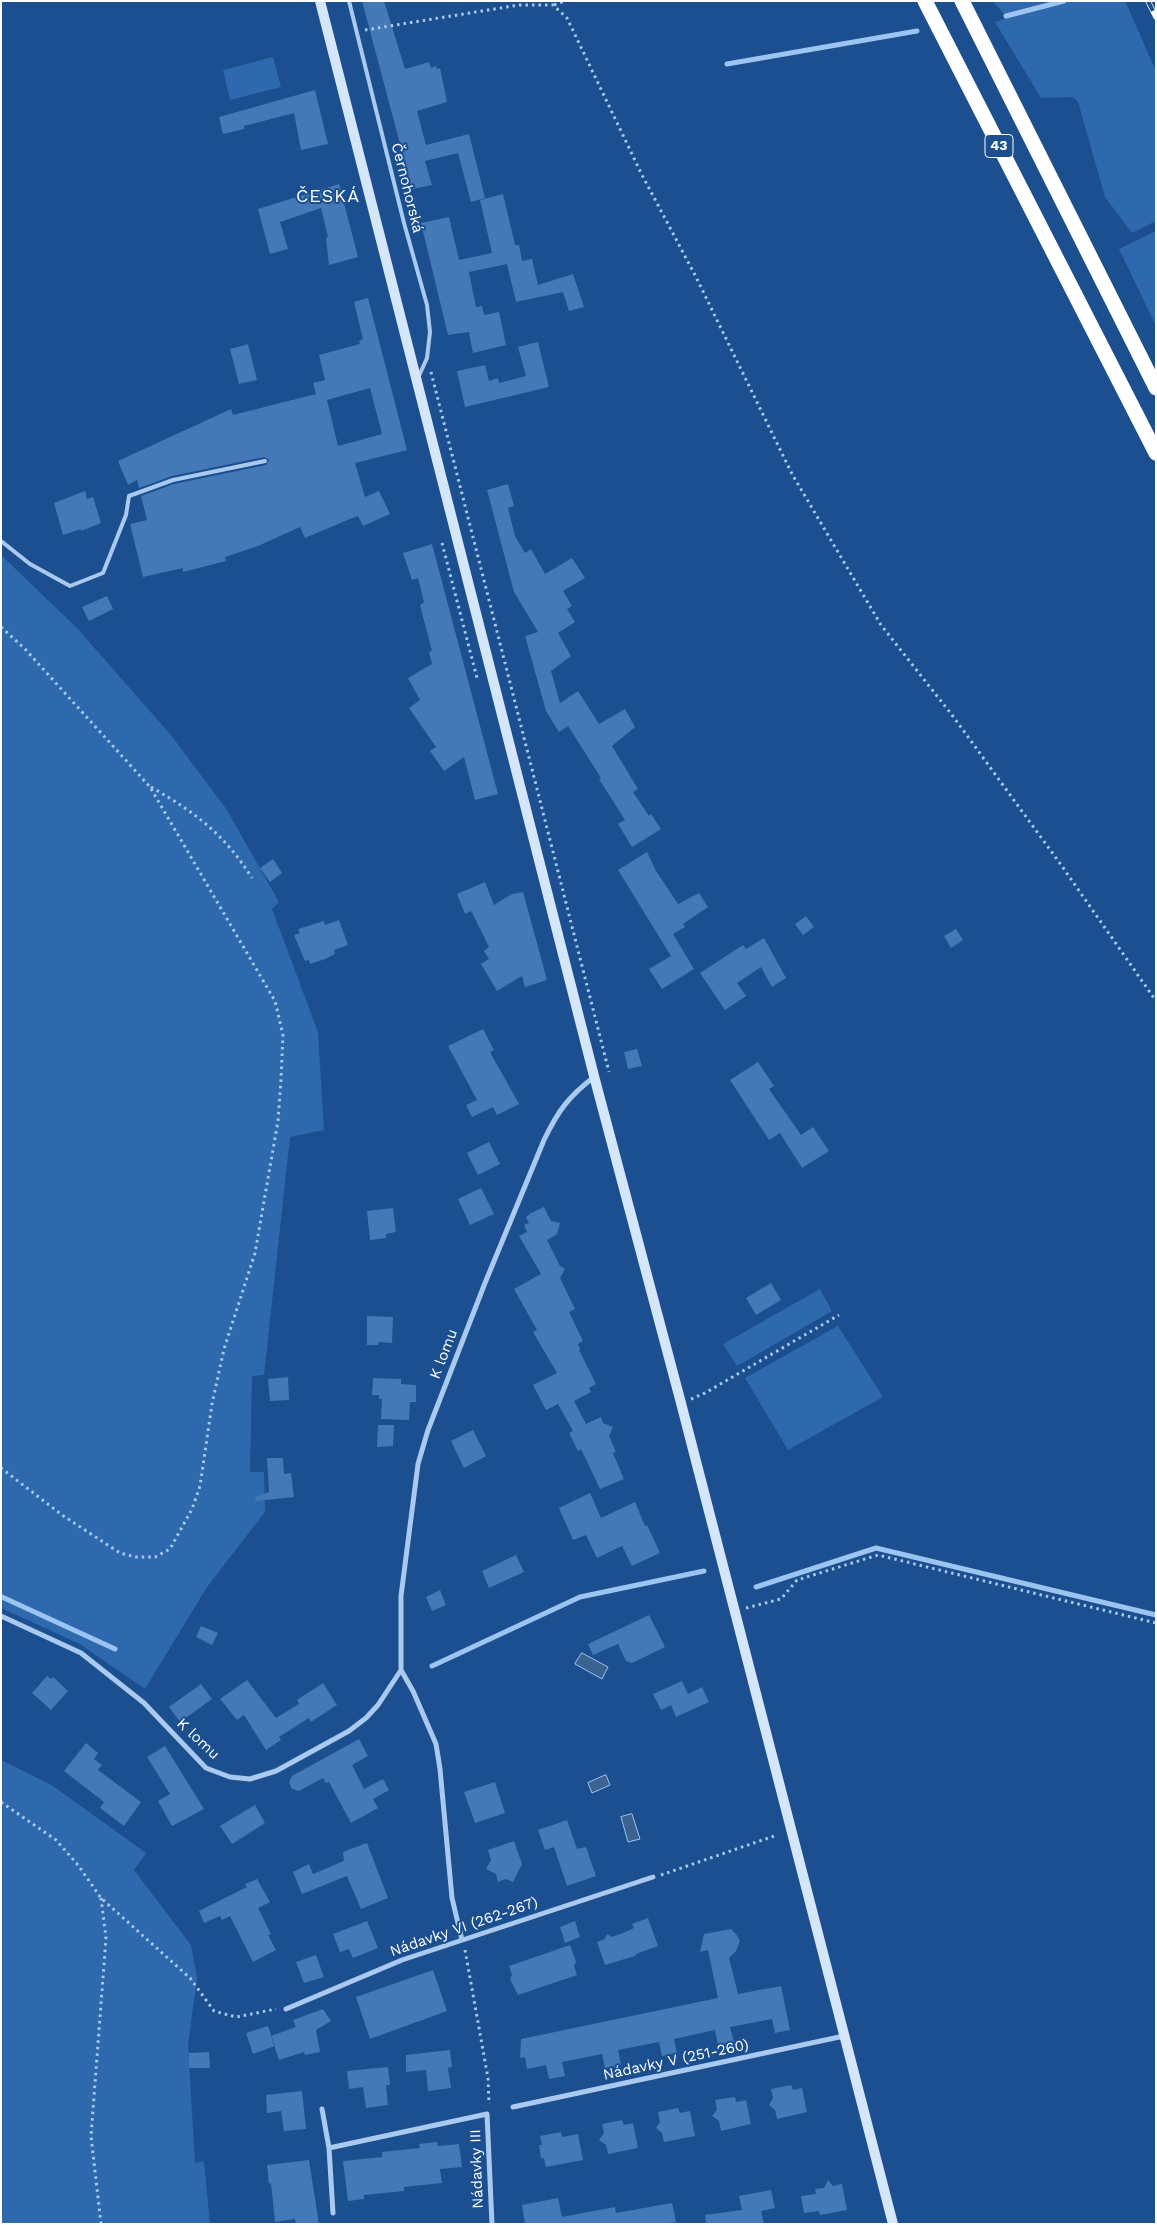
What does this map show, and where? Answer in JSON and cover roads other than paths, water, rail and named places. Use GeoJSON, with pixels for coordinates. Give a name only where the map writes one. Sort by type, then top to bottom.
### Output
{"type":"FeatureCollection","features":[{"type":"Feature","properties":{"kind":"highway","name":"43"},"geometry":{"type":"LineString","coordinates":[[925,1],[1156,453]]}},
{"type":"Feature","properties":{"kind":"highway","name":"43"},"geometry":{"type":"LineString","coordinates":[[962,1],[1156,388]]}},
{"type":"Feature","properties":{"kind":"highway"},"geometry":{"type":"LineString","coordinates":[[973,1],[1052,157],[1073,222]]}},
{"type":"Feature","properties":{"kind":"street"},"geometry":{"type":"LineString","coordinates":[[320,1],[594,1076],[681,1403],[893,2224]]}},
{"type":"Feature","properties":{"kind":"street","name":"K lomu"},"geometry":{"type":"LineString","coordinates":[[462,1940],[452,1898],[436,1744],[413,1691],[401,1670],[401,1596],[418,1464],[428,1430],[485,1283],[544,1140],[554,1119],[569,1098],[594,1076]]}},
{"type":"Feature","properties":{"kind":"street","name":"K lomu"},"geometry":{"type":"LineString","coordinates":[[1,1616],[81,1653],[144,1704],[206,1768],[230,1777],[250,1779],[276,1771],[349,1731],[366,1718],[378,1705],[401,1670]]}},
{"type":"Feature","properties":{"kind":"street","name":"Nádavky VI (262-267)"},"geometry":{"type":"LineString","coordinates":[[286,2009],[402,1960],[654,1877]]}},
{"type":"Feature","properties":{"kind":"street","name":"Nádavky V (251-260)"},"geometry":{"type":"LineString","coordinates":[[513,2107],[844,2036]]}},
{"type":"Feature","properties":{"kind":"street"},"geometry":{"type":"LineString","coordinates":[[322,2109],[328,2148],[333,2214]]}},
{"type":"Feature","properties":{"kind":"street","name":"Nádavky III"},"geometry":{"type":"LineString","coordinates":[[328,2148],[487,2114],[492,2224]]}},
{"type":"Feature","properties":{"kind":"lane","name":"Černohorská"},"geometry":{"type":"LineString","coordinates":[[349,1],[404,223],[427,305],[430,332],[427,358],[418,380]]}},
{"type":"Feature","properties":{"kind":"lane"},"geometry":{"type":"LineString","coordinates":[[1,541],[30,564],[70,586],[103,573],[126,515],[130,496],[173,480],[265,462]]}},
{"type":"Feature","properties":{"kind":"waterway"},"geometry":{"type":"LineString","coordinates":[[1006,16],[1064,1]]}},
{"type":"Feature","properties":{"kind":"waterway"},"geometry":{"type":"LineString","coordinates":[[727,64],[917,31]]}},
{"type":"Feature","properties":{"kind":"waterway"},"geometry":{"type":"LineString","coordinates":[[756,1587],[876,1548],[1156,1615]]}},
{"type":"Feature","properties":{"kind":"waterway"},"geometry":{"type":"LineString","coordinates":[[432,1666],[580,1597],[704,1571]]}},
{"type":"Feature","properties":{"kind":"waterway"},"geometry":{"type":"LineString","coordinates":[[2,1597],[115,1649]]}},
{"type":"Feature","properties":{"kind":"railway"},"geometry":{"type":"LineString","coordinates":[[1148,1],[1156,17]]}},
{"type":"Feature","properties":{"kind":"district","name":"ČESKÁ"},"geometry":{"type":"Point","coordinates":[328,197]}}]}
